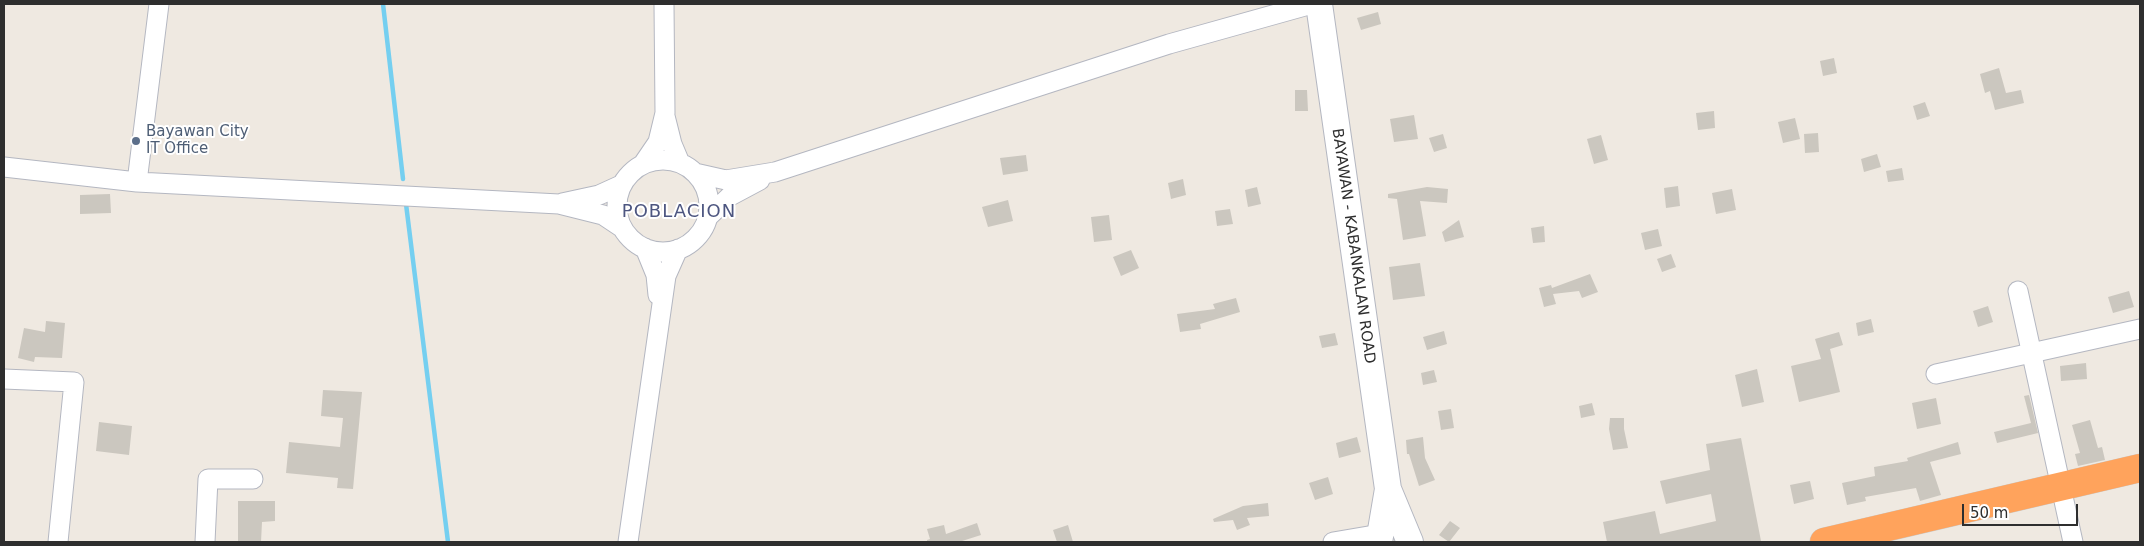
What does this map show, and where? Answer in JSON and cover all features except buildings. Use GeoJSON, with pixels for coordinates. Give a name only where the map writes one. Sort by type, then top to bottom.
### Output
{"type":"FeatureCollection","features":[{"type":"Feature","properties":{"kind":"highway"},"geometry":{"type":"LineString","coordinates":[[1824,542],[2140,468]]}},
{"type":"Feature","properties":{"kind":"main road","name":"BAYAWAN - KABANKALAN ROAD"},"geometry":{"type":"LineString","coordinates":[[1319,4],[1388,489],[1410,542]]}},
{"type":"Feature","properties":{"kind":"main road","name":"BAYAWAN - KABANKALAN ROAD"},"geometry":{"type":"LineString","coordinates":[[1380,538],[1388,489]]}},
{"type":"Feature","properties":{"kind":"street"},"geometry":{"type":"LineString","coordinates":[[137,182],[159,4]]}},
{"type":"Feature","properties":{"kind":"street"},"geometry":{"type":"LineString","coordinates":[[664,4],[665,113],[672,144],[688,168],[701,180],[708,196],[707,218]]}},
{"type":"Feature","properties":{"kind":"street"},"geometry":{"type":"LineString","coordinates":[[559,204],[599,195],[621,185],[634,170],[643,164],[662,160],[726,180],[775,172],[1169,44],[1312,4]]}},
{"type":"Feature","properties":{"kind":"street"},"geometry":{"type":"LineString","coordinates":[[643,164],[658,142],[665,113]]}},
{"type":"Feature","properties":{"kind":"street"},"geometry":{"type":"LineString","coordinates":[[4,167],[137,182],[559,204],[603,215],[621,227],[632,240],[645,248],[658,252],[678,249],[696,237],[707,218],[730,196],[775,172]]}},
{"type":"Feature","properties":{"kind":"street"},"geometry":{"type":"LineString","coordinates":[[621,185],[616,205],[621,227]]}},
{"type":"Feature","properties":{"kind":"street"},"geometry":{"type":"LineString","coordinates":[[645,248],[656,275],[660,311]]}},
{"type":"Feature","properties":{"kind":"street"},"geometry":{"type":"LineString","coordinates":[[628,542],[660,311],[666,276],[678,249]]}},
{"type":"Feature","properties":{"kind":"street"},"geometry":{"type":"LineString","coordinates":[[2018,290],[2073,542]]}},
{"type":"Feature","properties":{"kind":"street"},"geometry":{"type":"LineString","coordinates":[[1936,374],[2140,329]]}},
{"type":"Feature","properties":{"kind":"street"},"geometry":{"type":"LineString","coordinates":[[4,379],[74,382],[58,542]]}},
{"type":"Feature","properties":{"kind":"street"},"geometry":{"type":"LineString","coordinates":[[205,542],[208,479],[253,479]]}},
{"type":"Feature","properties":{"kind":"street"},"geometry":{"type":"LineString","coordinates":[[1333,542],[1380,538]]}},
{"type":"Feature","properties":{"kind":"waterway"},"geometry":{"type":"LineString","coordinates":[[383,4],[403,179]]}},
{"type":"Feature","properties":{"kind":"waterway"},"geometry":{"type":"LineString","coordinates":[[406,204],[448,542]]}},
{"type":"Feature","properties":{"kind":"place","name":"Bayawan City IT Office"},"geometry":{"type":"Point","coordinates":[136,141]}},
{"type":"Feature","properties":{"kind":"district","name":"POBLACION"},"geometry":{"type":"Point","coordinates":[679,212]}}]}
